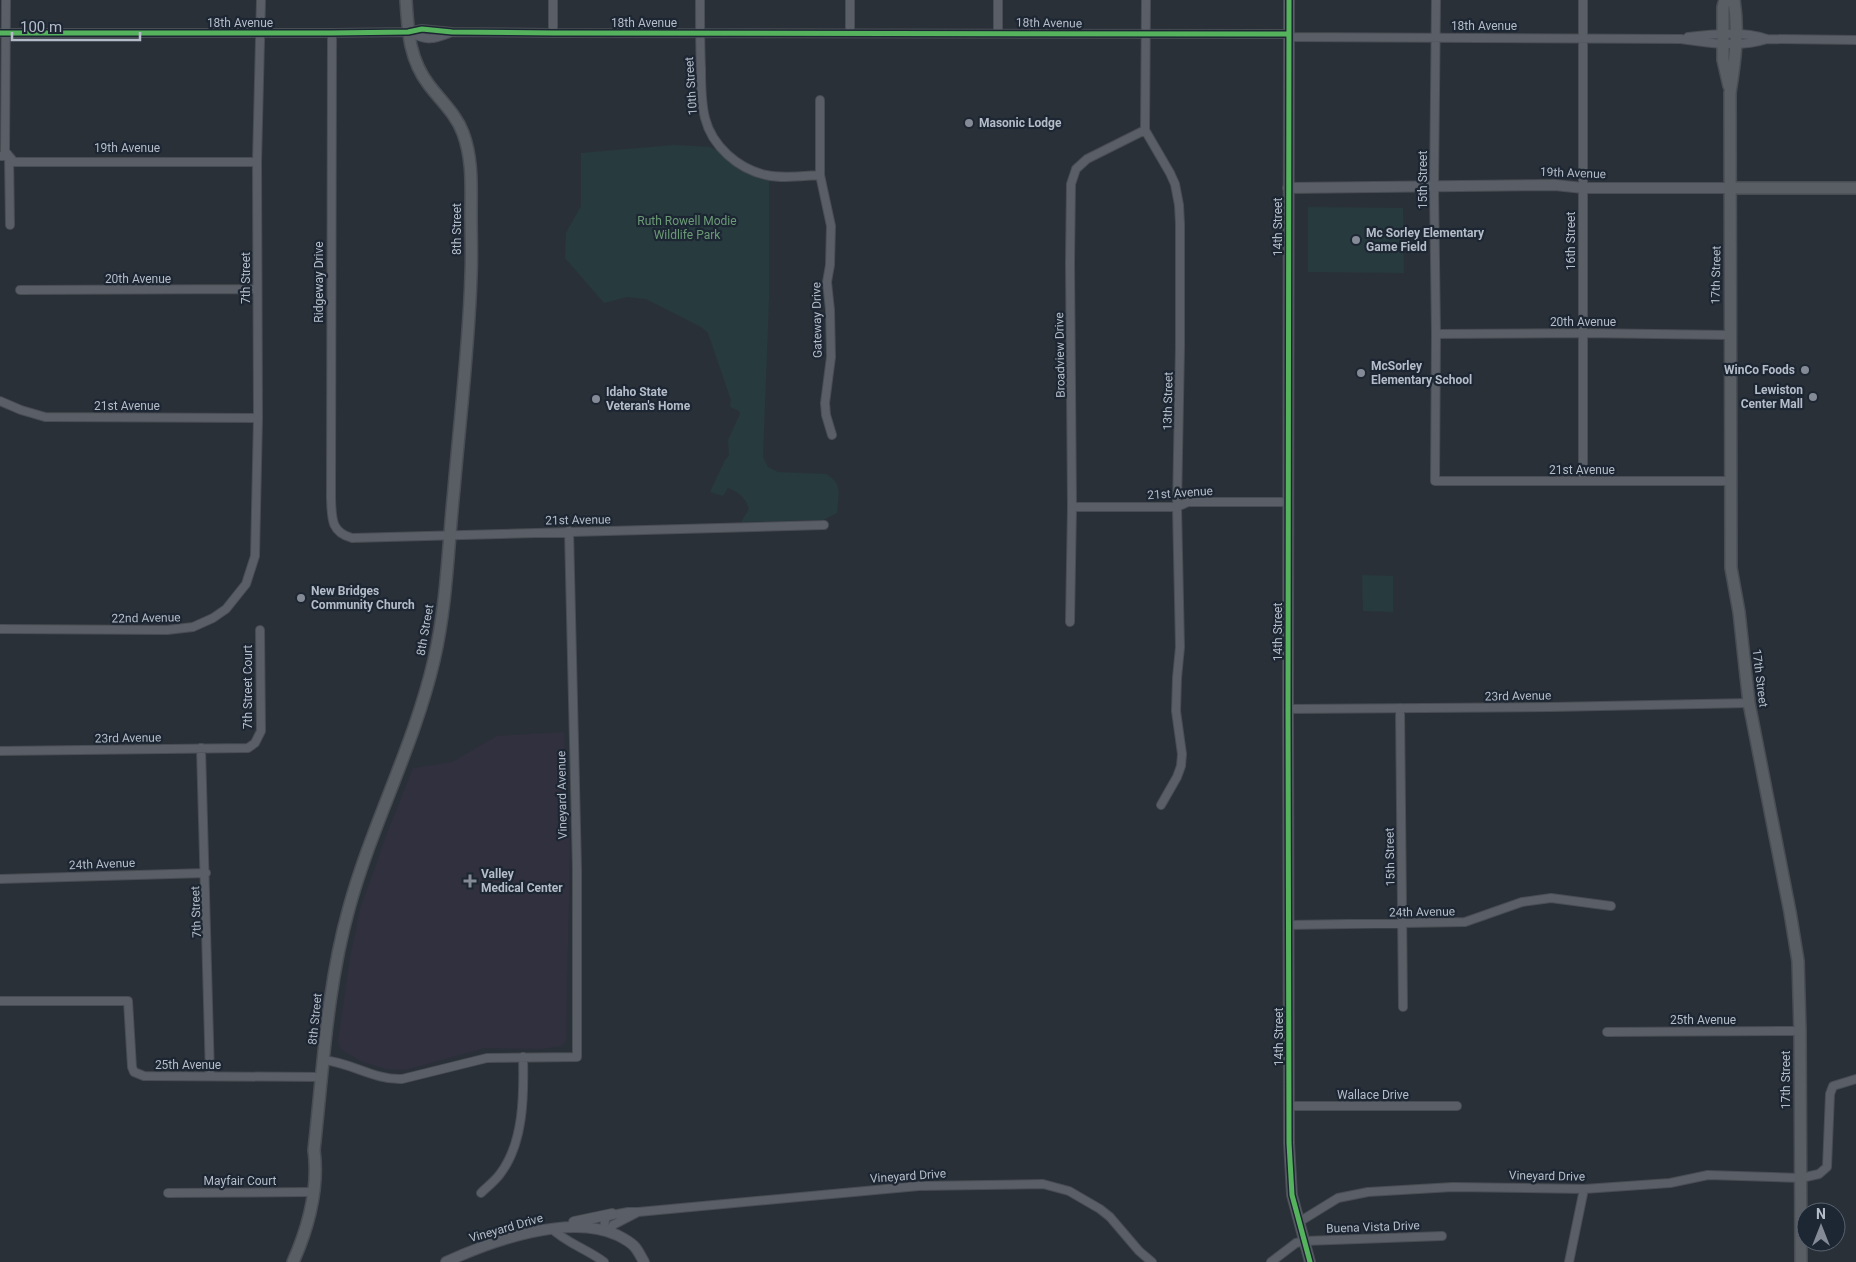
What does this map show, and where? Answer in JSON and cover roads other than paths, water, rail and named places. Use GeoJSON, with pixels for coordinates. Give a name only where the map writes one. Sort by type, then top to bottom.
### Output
{"type":"FeatureCollection","features":[{"type":"Feature","properties":{"kind":"main road","name":"8th Street"},"geometry":{"type":"LineString","coordinates":[[293,1262],[303,1237],[313,1192],[316,1163],[314,1150],[332,986],[349,907],[361,869],[410,739],[434,660],[443,608],[469,322],[471,277],[470,156],[462,131],[451,110],[429,85],[419,70],[408,32],[406,0]]}},
{"type":"Feature","properties":{"kind":"main road","name":"17th Street"},"geometry":{"type":"LineString","coordinates":[[1725,0],[1723,7],[1723,60],[1730,93]]}},
{"type":"Feature","properties":{"kind":"main road","name":"17th Street"},"geometry":{"type":"LineString","coordinates":[[1734,0],[1736,60],[1730,93],[1729,335],[1731,568],[1739,612],[1749,703],[1798,961],[1801,1262]]}},
{"type":"Feature","properties":{"kind":"main road","name":"19th Avenue"},"geometry":{"type":"LineString","coordinates":[[1730,188],[1856,188]]}},
{"type":"Feature","properties":{"kind":"street"},"geometry":{"type":"LineString","coordinates":[[6,0],[3,32],[5,151],[9,156],[10,225]]}},
{"type":"Feature","properties":{"kind":"street","name":"7th Street"},"geometry":{"type":"LineString","coordinates":[[255,556],[258,418],[257,162],[261,0]]}},
{"type":"Feature","properties":{"kind":"street"},"geometry":{"type":"LineString","coordinates":[[553,0],[553,33]]}},
{"type":"Feature","properties":{"kind":"street","name":"10th Street"},"geometry":{"type":"LineString","coordinates":[[700,0],[699,33],[702,104],[704,117],[712,136],[720,147],[740,164],[766,175],[820,175]]}},
{"type":"Feature","properties":{"kind":"street"},"geometry":{"type":"LineString","coordinates":[[850,0],[850,32]]}},
{"type":"Feature","properties":{"kind":"street"},"geometry":{"type":"LineString","coordinates":[[998,0],[998,32]]}},
{"type":"Feature","properties":{"kind":"street"},"geometry":{"type":"LineString","coordinates":[[1145,130],[1146,0]]}},
{"type":"Feature","properties":{"kind":"street","name":"14th Street"},"geometry":{"type":"LineString","coordinates":[[1289,0],[1289,1106],[1292,1195],[1310,1262]]}},
{"type":"Feature","properties":{"kind":"street","name":"15th Street"},"geometry":{"type":"LineString","coordinates":[[1435,481],[1434,186],[1436,0]]}},
{"type":"Feature","properties":{"kind":"street","name":"16th Street"},"geometry":{"type":"LineString","coordinates":[[1583,0],[1583,481]]}},
{"type":"Feature","properties":{"kind":"street","name":"18th Avenue"},"geometry":{"type":"LineString","coordinates":[[3,32],[408,32],[423,39],[438,38],[452,32],[998,32],[1435,38],[1681,38],[1736,39],[1755,44],[1767,40],[1856,40]]}},
{"type":"Feature","properties":{"kind":"street","name":"Ridgeway Drive"},"geometry":{"type":"LineString","coordinates":[[332,33],[330,498],[333,523],[336,529]]}},
{"type":"Feature","properties":{"kind":"street","name":"Gateway Drive"},"geometry":{"type":"LineString","coordinates":[[820,100],[820,175],[831,226],[830,265],[827,282],[830,310],[831,357],[825,404],[832,435]]}},
{"type":"Feature","properties":{"kind":"street","name":"Broadview Drive"},"geometry":{"type":"LineString","coordinates":[[1070,622],[1072,507],[1071,184],[1076,169],[1087,159],[1145,130]]}},
{"type":"Feature","properties":{"kind":"street","name":"13th Street"},"geometry":{"type":"LineString","coordinates":[[1145,130],[1170,172],[1179,205],[1180,347],[1177,507],[1180,647],[1176,711],[1182,754],[1177,777],[1161,805]]}},
{"type":"Feature","properties":{"kind":"street","name":"19th Avenue"},"geometry":{"type":"LineString","coordinates":[[0,156],[9,156],[14,162],[257,162]]}},
{"type":"Feature","properties":{"kind":"street","name":"19th Avenue"},"geometry":{"type":"LineString","coordinates":[[1288,188],[1554,185],[1582,188],[1730,188]]}},
{"type":"Feature","properties":{"kind":"street","name":"20th Avenue"},"geometry":{"type":"LineString","coordinates":[[20,290],[257,289]]}},
{"type":"Feature","properties":{"kind":"street","name":"20th Avenue"},"geometry":{"type":"LineString","coordinates":[[1436,334],[1729,335]]}},
{"type":"Feature","properties":{"kind":"street","name":"21st Avenue"},"geometry":{"type":"LineString","coordinates":[[0,401],[45,417],[258,418]]}},
{"type":"Feature","properties":{"kind":"street","name":"21st Avenue"},"geometry":{"type":"LineString","coordinates":[[1435,481],[1730,480]]}},
{"type":"Feature","properties":{"kind":"street","name":"21st Avenue"},"geometry":{"type":"LineString","coordinates":[[1072,507],[1177,507],[1188,502],[1288,502]]}},
{"type":"Feature","properties":{"kind":"street","name":"21st Avenue"},"geometry":{"type":"LineString","coordinates":[[336,529],[344,536],[352,538],[824,525]]}},
{"type":"Feature","properties":{"kind":"street","name":"Vineyard Avenue"},"geometry":{"type":"LineString","coordinates":[[523,1057],[577,1057],[576,859],[569,531]]}},
{"type":"Feature","properties":{"kind":"street","name":"22nd Avenue"},"geometry":{"type":"LineString","coordinates":[[0,629],[167,630],[193,627],[213,618],[226,609],[239,595],[251,573],[255,556]]}},
{"type":"Feature","properties":{"kind":"street","name":"7th Street Court"},"geometry":{"type":"LineString","coordinates":[[255,743],[261,731],[260,630]]}},
{"type":"Feature","properties":{"kind":"street","name":"23rd Avenue"},"geometry":{"type":"LineString","coordinates":[[1288,709],[1749,703]]}},
{"type":"Feature","properties":{"kind":"street","name":"15th Street"},"geometry":{"type":"LineString","coordinates":[[1400,708],[1403,1007]]}},
{"type":"Feature","properties":{"kind":"street","name":"23rd Avenue"},"geometry":{"type":"LineString","coordinates":[[0,751],[248,748],[255,743]]}},
{"type":"Feature","properties":{"kind":"street","name":"7th Street"},"geometry":{"type":"LineString","coordinates":[[201,748],[206,872],[210,1076]]}},
{"type":"Feature","properties":{"kind":"street","name":"24th Avenue"},"geometry":{"type":"LineString","coordinates":[[0,879],[206,872]]}},
{"type":"Feature","properties":{"kind":"street","name":"24th Avenue"},"geometry":{"type":"LineString","coordinates":[[1288,925],[1464,922],[1522,902],[1551,898],[1611,906]]}},
{"type":"Feature","properties":{"kind":"street","name":"25th Avenue"},"geometry":{"type":"LineString","coordinates":[[0,1001],[128,1001],[132,1067],[134,1072],[144,1076],[322,1077]]}},
{"type":"Feature","properties":{"kind":"street","name":"25th Avenue"},"geometry":{"type":"LineString","coordinates":[[1607,1032],[1800,1031]]}},
{"type":"Feature","properties":{"kind":"street"},"geometry":{"type":"LineString","coordinates":[[324,1060],[337,1062],[380,1078],[393,1080],[487,1058],[523,1057],[520,1119],[516,1141],[510,1157],[500,1173],[481,1193]]}},
{"type":"Feature","properties":{"kind":"street"},"geometry":{"type":"LineString","coordinates":[[1801,1178],[1819,1174],[1826,1167],[1830,1094],[1833,1086],[1856,1079]]}},
{"type":"Feature","properties":{"kind":"street","name":"Wallace Drive"},"geometry":{"type":"LineString","coordinates":[[1289,1106],[1457,1106]]}},
{"type":"Feature","properties":{"kind":"street","name":"Vineyard Drive"},"geometry":{"type":"LineString","coordinates":[[1299,1222],[1338,1198],[1368,1192],[1453,1187],[1584,1189],[1670,1183],[1708,1175],[1801,1178]]}},
{"type":"Feature","properties":{"kind":"street","name":"Vineyard Drive"},"geometry":{"type":"LineString","coordinates":[[612,1214],[919,1186],[1043,1184],[1069,1191],[1100,1209],[1110,1217],[1152,1262]]}},
{"type":"Feature","properties":{"kind":"street"},"geometry":{"type":"LineString","coordinates":[[1569,1262],[1584,1189]]}},
{"type":"Feature","properties":{"kind":"street","name":"Mayfair Court"},"geometry":{"type":"LineString","coordinates":[[168,1193],[313,1192]]}},
{"type":"Feature","properties":{"kind":"street","name":"Vineyard Drive"},"geometry":{"type":"LineString","coordinates":[[446,1262],[467,1257],[531,1232],[551,1228],[587,1227],[607,1231],[613,1225],[638,1212]]}},
{"type":"Feature","properties":{"kind":"street"},"geometry":{"type":"LineString","coordinates":[[551,1228],[612,1214]]}},
{"type":"Feature","properties":{"kind":"street"},"geometry":{"type":"LineString","coordinates":[[612,1214],[606,1218],[607,1231],[627,1240],[634,1246],[644,1262]]}},
{"type":"Feature","properties":{"kind":"street"},"geometry":{"type":"LineString","coordinates":[[551,1228],[563,1238],[582,1247],[604,1262]]}},
{"type":"Feature","properties":{"kind":"street","name":"Buena Vista Drive"},"geometry":{"type":"LineString","coordinates":[[1305,1241],[1442,1236]]}},
{"type":"Feature","properties":{"kind":"street"},"geometry":{"type":"LineString","coordinates":[[1271,1262],[1296,1244],[1305,1241]]}},
{"type":"Feature","properties":{"kind":"place","name":"Masonic Lodge"},"geometry":{"type":"Point","coordinates":[969,123]}},
{"type":"Feature","properties":{"kind":"place","name":"Mc Sorley Elementary Game Field"},"geometry":{"type":"Point","coordinates":[1356,240]}},
{"type":"Feature","properties":{"kind":"place","name":"WinCo Foods"},"geometry":{"type":"Point","coordinates":[1805,370]}},
{"type":"Feature","properties":{"kind":"place","name":"McSorley Elementary School"},"geometry":{"type":"Point","coordinates":[1361,373]}},
{"type":"Feature","properties":{"kind":"place","name":"Lewiston Center Mall"},"geometry":{"type":"Point","coordinates":[1813,397]}},
{"type":"Feature","properties":{"kind":"place","name":"Idaho State Veteran's Home"},"geometry":{"type":"Point","coordinates":[596,399]}},
{"type":"Feature","properties":{"kind":"place","name":"New Bridges Community Church"},"geometry":{"type":"Point","coordinates":[301,598]}},
{"type":"Feature","properties":{"kind":"place","name":"Valley Medical Center"},"geometry":{"type":"Point","coordinates":[470,881]}},
{"type":"Feature","properties":{"kind":"park label","name":"Ruth Rowell Modie Wildlife Park"},"geometry":{"type":"Point","coordinates":[687,228]}}]}
